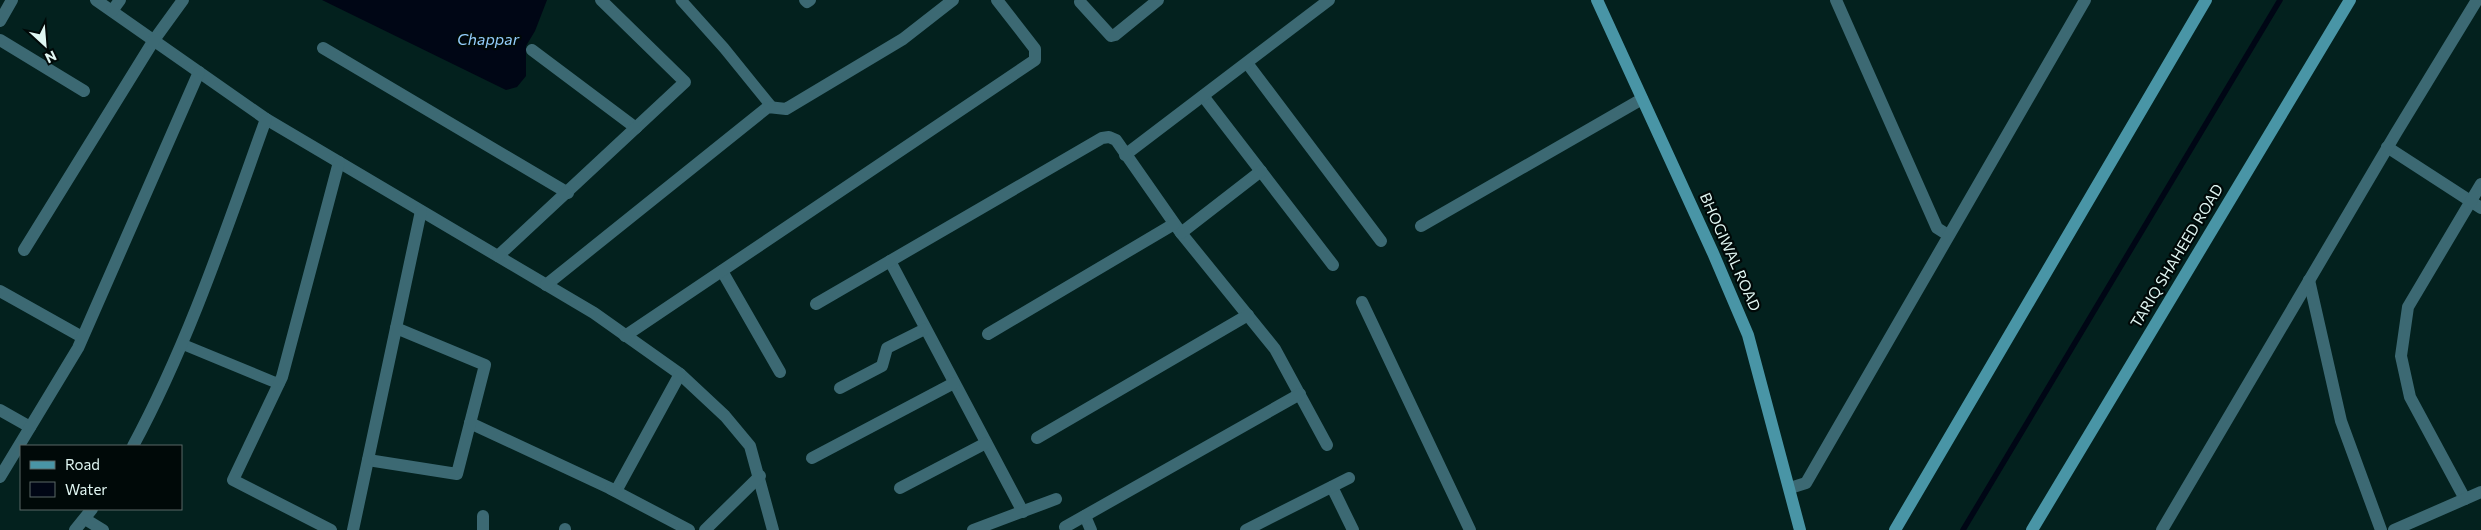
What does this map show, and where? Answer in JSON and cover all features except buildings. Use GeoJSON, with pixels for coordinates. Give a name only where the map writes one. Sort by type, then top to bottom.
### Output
{"type":"FeatureCollection","features":[{"type":"Feature","properties":{"kind":"main road","name":"BHOGIWAL ROAD"},"geometry":{"type":"LineString","coordinates":[[1597,0],[1748,334],[1800,530]]}},
{"type":"Feature","properties":{"kind":"main road"},"geometry":{"type":"LineString","coordinates":[[1895,530],[2206,0]]}},
{"type":"Feature","properties":{"kind":"main road","name":"TARIQ SHAHEED ROAD"},"geometry":{"type":"LineString","coordinates":[[2032,530],[2350,0]]}},
{"type":"Feature","properties":{"kind":"street"},"geometry":{"type":"LineString","coordinates":[[0,21],[12,0]]}},
{"type":"Feature","properties":{"kind":"street"},"geometry":{"type":"LineString","coordinates":[[96,0],[266,119],[594,313],[680,374],[725,416],[750,446],[760,476],[773,530]]}},
{"type":"Feature","properties":{"kind":"street"},"geometry":{"type":"LineString","coordinates":[[112,11],[120,0]]}},
{"type":"Feature","properties":{"kind":"street"},"geometry":{"type":"LineString","coordinates":[[24,250],[154,40],[183,0]]}},
{"type":"Feature","properties":{"kind":"street"},"geometry":{"type":"LineString","coordinates":[[498,256],[568,193],[685,82],[601,0]]}},
{"type":"Feature","properties":{"kind":"street"},"geometry":{"type":"LineString","coordinates":[[805,0],[807,2],[810,0]]}},
{"type":"Feature","properties":{"kind":"street"},"geometry":{"type":"LineString","coordinates":[[546,285],[771,106],[786,109],[903,39],[953,0]]}},
{"type":"Feature","properties":{"kind":"street"},"geometry":{"type":"LineString","coordinates":[[625,336],[1034,60],[1036,56],[1035,49],[997,0]]}},
{"type":"Feature","properties":{"kind":"street"},"geometry":{"type":"LineString","coordinates":[[1080,2],[1111,36],[1115,35],[1158,0]]}},
{"type":"Feature","properties":{"kind":"street"},"geometry":{"type":"LineString","coordinates":[[1125,155],[1329,0]]}},
{"type":"Feature","properties":{"kind":"street"},"geometry":{"type":"LineString","coordinates":[[1836,0],[1937,228],[1948,235]]}},
{"type":"Feature","properties":{"kind":"street"},"geometry":{"type":"LineString","coordinates":[[1790,488],[1806,483],[2085,0]]}},
{"type":"Feature","properties":{"kind":"street"},"geometry":{"type":"LineString","coordinates":[[2162,530],[2387,147],[2477,0]]}},
{"type":"Feature","properties":{"kind":"street"},"geometry":{"type":"LineString","coordinates":[[0,40],[84,91]]}},
{"type":"Feature","properties":{"kind":"street"},"geometry":{"type":"LineString","coordinates":[[323,48],[568,193]]}},
{"type":"Feature","properties":{"kind":"street"},"geometry":{"type":"LineString","coordinates":[[532,50],[636,128]]}},
{"type":"Feature","properties":{"kind":"street"},"geometry":{"type":"LineString","coordinates":[[1248,63],[1381,242]]}},
{"type":"Feature","properties":{"kind":"street"},"geometry":{"type":"LineString","coordinates":[[0,477],[82,337],[199,72]]}},
{"type":"Feature","properties":{"kind":"street"},"geometry":{"type":"LineString","coordinates":[[1203,96],[1333,265]]}},
{"type":"Feature","properties":{"kind":"street"},"geometry":{"type":"LineString","coordinates":[[1421,226],[1642,99]]}},
{"type":"Feature","properties":{"kind":"street"},"geometry":{"type":"LineString","coordinates":[[134,445],[155,405],[182,344],[266,119]]}},
{"type":"Feature","properties":{"kind":"street"},"geometry":{"type":"LineString","coordinates":[[816,304],[1102,138],[1109,137],[1116,140],[1178,228],[1275,349],[1327,445]]}},
{"type":"Feature","properties":{"kind":"street"},"geometry":{"type":"LineString","coordinates":[[2387,147],[2476,204]]}},
{"type":"Feature","properties":{"kind":"street"},"geometry":{"type":"LineString","coordinates":[[331,530],[233,480],[278,384],[339,162]]}},
{"type":"Feature","properties":{"kind":"street"},"geometry":{"type":"LineString","coordinates":[[988,334],[1178,228],[1260,170]]}},
{"type":"Feature","properties":{"kind":"street"},"geometry":{"type":"LineString","coordinates":[[2466,499],[2410,397],[2401,356],[2408,307],[2476,204],[2481,184]]}},
{"type":"Feature","properties":{"kind":"street"},"geometry":{"type":"LineString","coordinates":[[353,530],[421,210]]}},
{"type":"Feature","properties":{"kind":"street"},"geometry":{"type":"LineString","coordinates":[[890,261],[1023,512]]}},
{"type":"Feature","properties":{"kind":"street"},"geometry":{"type":"LineString","coordinates":[[722,271],[780,372]]}},
{"type":"Feature","properties":{"kind":"street"},"geometry":{"type":"LineString","coordinates":[[2309,280],[2341,421],[2381,530]]}},
{"type":"Feature","properties":{"kind":"street"},"geometry":{"type":"LineString","coordinates":[[0,291],[82,337]]}},
{"type":"Feature","properties":{"kind":"street"},"geometry":{"type":"LineString","coordinates":[[1362,302],[1470,530]]}},
{"type":"Feature","properties":{"kind":"street"},"geometry":{"type":"LineString","coordinates":[[1037,438],[1248,315]]}},
{"type":"Feature","properties":{"kind":"street"},"geometry":{"type":"LineString","coordinates":[[368,460],[457,474],[485,365],[396,328]]}},
{"type":"Feature","properties":{"kind":"street"},"geometry":{"type":"LineString","coordinates":[[840,388],[882,366],[888,348],[925,329]]}},
{"type":"Feature","properties":{"kind":"street"},"geometry":{"type":"LineString","coordinates":[[611,489],[616,491],[680,374]]}},
{"type":"Feature","properties":{"kind":"street"},"geometry":{"type":"LineString","coordinates":[[812,458],[954,383]]}},
{"type":"Feature","properties":{"kind":"street"},"geometry":{"type":"LineString","coordinates":[[1066,527],[1300,394]]}},
{"type":"Feature","properties":{"kind":"street"},"geometry":{"type":"LineString","coordinates":[[0,410],[30,427]]}},
{"type":"Feature","properties":{"kind":"street"},"geometry":{"type":"LineString","coordinates":[[470,423],[611,489],[688,530]]}},
{"type":"Feature","properties":{"kind":"street"},"geometry":{"type":"LineString","coordinates":[[900,488],[986,443]]}},
{"type":"Feature","properties":{"kind":"street"},"geometry":{"type":"LineString","coordinates":[[706,530],[760,476]]}},
{"type":"Feature","properties":{"kind":"street"},"geometry":{"type":"LineString","coordinates":[[1246,530],[1349,478]]}},
{"type":"Feature","properties":{"kind":"street"},"geometry":{"type":"LineString","coordinates":[[1332,487],[1353,530]]}},
{"type":"Feature","properties":{"kind":"street"},"geometry":{"type":"LineString","coordinates":[[2394,530],[2481,492]]}},
{"type":"Feature","properties":{"kind":"street"},"geometry":{"type":"LineString","coordinates":[[972,530],[1056,499]]}},
{"type":"Feature","properties":{"kind":"street"},"geometry":{"type":"LineString","coordinates":[[75,530],[88,514],[103,530]]}},
{"type":"Feature","properties":{"kind":"street"},"geometry":{"type":"LineString","coordinates":[[483,516],[483,530]]}},
{"type":"Feature","properties":{"kind":"street"},"geometry":{"type":"LineString","coordinates":[[1085,516],[1091,530]]}},
{"type":"Feature","properties":{"kind":"lane"},"geometry":{"type":"LineString","coordinates":[[681,0],[724,48],[771,106]]}},
{"type":"Feature","properties":{"kind":"lane"},"geometry":{"type":"LineString","coordinates":[[182,344],[278,384]]}},
{"type":"Feature","properties":{"kind":"water","name":"Chappar"},"geometry":{"type":"Polygon","coordinates":[[[322,0],[547,0],[535,31],[526,46],[526,76],[517,87],[506,90],[322,0]]]}},
{"type":"Feature","properties":{"kind":"waterway"},"geometry":{"type":"LineString","coordinates":[[1963,530],[2280,0]]}}]}
